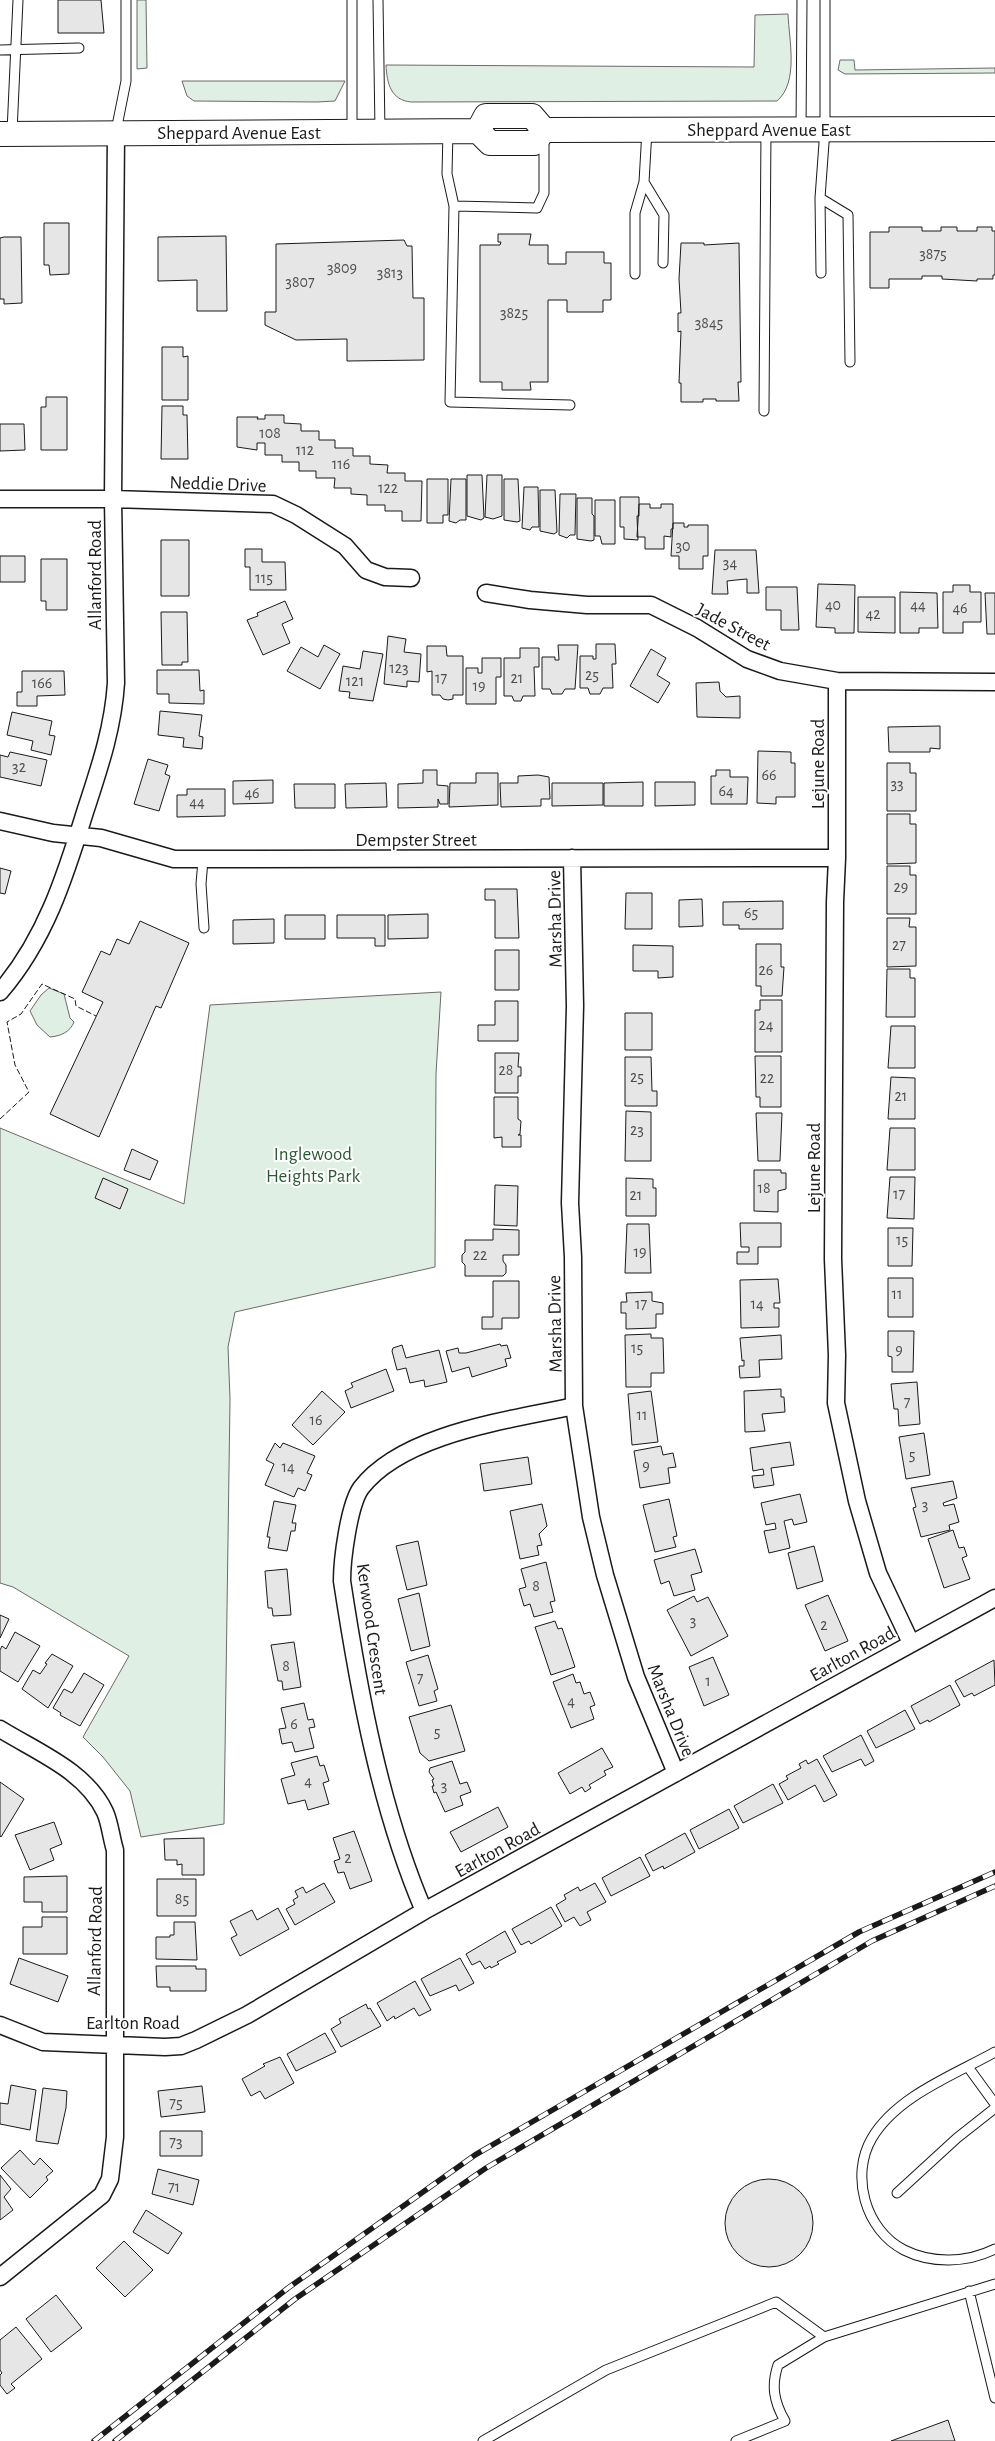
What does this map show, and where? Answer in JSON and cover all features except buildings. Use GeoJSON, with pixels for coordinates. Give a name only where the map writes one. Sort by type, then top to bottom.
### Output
{"type":"FeatureCollection","features":[{"type":"Feature","properties":{"kind":"main road","name":"Sheppard Avenue East"},"geometry":{"type":"LineString","coordinates":[[6,134],[478,131],[486,116],[532,116],[544,130],[995,129]]}},
{"type":"Feature","properties":{"kind":"street","name":"Allanford Road"},"geometry":{"type":"LineString","coordinates":[[0,992],[21,969],[47,921],[78,837],[105,754],[114,706],[116,683],[113,499],[116,133]]}},
{"type":"Feature","properties":{"kind":"street","name":"Neddie Drive"},"geometry":{"type":"LineString","coordinates":[[0,499],[113,499],[272,504],[296,515],[345,546],[366,570],[385,576],[411,578]]}},
{"type":"Feature","properties":{"kind":"street","name":"Jade Street"},"geometry":{"type":"LineString","coordinates":[[486,593],[530,600],[587,605],[650,605],[697,628],[747,659],[780,671],[836,681],[995,682]]}},
{"type":"Feature","properties":{"kind":"street","name":"Lejune Road"},"geometry":{"type":"LineString","coordinates":[[836,681],[837,858],[835,902],[833,1250],[837,1355],[836,1402],[857,1501],[878,1573],[911,1643]]}},
{"type":"Feature","properties":{"kind":"street","name":"Dempster Street"},"geometry":{"type":"LineString","coordinates":[[0,821],[44,832],[101,838],[174,859],[837,858]]}},
{"type":"Feature","properties":{"kind":"street","name":"Marsha Drive"},"geometry":{"type":"LineString","coordinates":[[572,858],[576,1006],[570,1203],[573,1257],[574,1406],[591,1518],[604,1575],[636,1677],[676,1773]]}},
{"type":"Feature","properties":{"kind":"street","name":"Kerwood Crescent"},"geometry":{"type":"LineString","coordinates":[[424,1911],[410,1878],[370,1741],[342,1581],[343,1556],[348,1527],[360,1489],[386,1465],[401,1455],[449,1435],[574,1406]]}},
{"type":"Feature","properties":{"kind":"street","name":"Earlton Road"},"geometry":{"type":"LineString","coordinates":[[0,2025],[43,2042],[181,2046],[196,2040],[247,2014],[424,1911],[995,1598]]}},
{"type":"Feature","properties":{"kind":"street","name":"Allanford Road"},"geometry":{"type":"LineString","coordinates":[[0,1729],[77,1775],[90,1788],[106,1814],[115,1850],[115,2137],[110,2180],[102,2195],[93,2204],[0,2277]]}},
{"type":"Feature","properties":{"kind":"lane"},"geometry":{"type":"LineString","coordinates":[[6,134],[15,51],[18,0]]}},
{"type":"Feature","properties":{"kind":"lane"},"geometry":{"type":"LineString","coordinates":[[116,133],[126,81],[126,0]]}},
{"type":"Feature","properties":{"kind":"lane"},"geometry":{"type":"LineString","coordinates":[[352,0],[352,132]]}},
{"type":"Feature","properties":{"kind":"lane"},"geometry":{"type":"LineString","coordinates":[[378,0],[380,131]]}},
{"type":"Feature","properties":{"kind":"lane"},"geometry":{"type":"LineString","coordinates":[[802,0],[802,129]]}},
{"type":"Feature","properties":{"kind":"lane"},"geometry":{"type":"LineString","coordinates":[[821,273],[820,198],[825,129],[825,0]]}},
{"type":"Feature","properties":{"kind":"lane"},"geometry":{"type":"LineString","coordinates":[[0,50],[80,48]]}},
{"type":"Feature","properties":{"kind":"lane"},"geometry":{"type":"LineString","coordinates":[[764,411],[766,129]]}},
{"type":"Feature","properties":{"kind":"lane"},"geometry":{"type":"LineString","coordinates":[[454,206],[538,208],[544,193],[544,130]]}},
{"type":"Feature","properties":{"kind":"lane"},"geometry":{"type":"LineString","coordinates":[[635,274],[635,213],[644,182],[647,130]]}},
{"type":"Feature","properties":{"kind":"lane"},"geometry":{"type":"LineString","coordinates":[[448,131],[447,174],[454,206],[450,402],[570,405]]}},
{"type":"Feature","properties":{"kind":"lane"},"geometry":{"type":"LineString","coordinates":[[644,182],[664,215],[663,263]]}},
{"type":"Feature","properties":{"kind":"lane"},"geometry":{"type":"LineString","coordinates":[[820,198],[848,215],[850,362]]}},
{"type":"Feature","properties":{"kind":"lane"},"geometry":{"type":"LineString","coordinates":[[203,860],[201,884],[204,928]]}},
{"type":"Feature","properties":{"kind":"lane"},"geometry":{"type":"LineString","coordinates":[[995,2052],[919,2094],[882,2124],[866,2149],[861,2175],[865,2201],[874,2221],[891,2241],[902,2250],[928,2258],[954,2261],[995,2249]]}},
{"type":"Feature","properties":{"kind":"lane"},"geometry":{"type":"LineString","coordinates":[[968,2067],[995,2104]]}},
{"type":"Feature","properties":{"kind":"lane"},"geometry":{"type":"LineString","coordinates":[[897,2193],[957,2138],[995,2108]]}},
{"type":"Feature","properties":{"kind":"lane"},"geometry":{"type":"LineString","coordinates":[[736,2441],[784,2421],[774,2395],[774,2378],[778,2365],[824,2337],[995,2284]]}},
{"type":"Feature","properties":{"kind":"lane"},"geometry":{"type":"LineString","coordinates":[[969,2292],[995,2398]]}},
{"type":"Feature","properties":{"kind":"lane"},"geometry":{"type":"LineString","coordinates":[[483,2441],[606,2370],[776,2302],[824,2337]]}},
{"type":"Feature","properties":{"kind":"green space"},"geometry":{"type":"Polygon","coordinates":[[[137,0],[146,0],[147,68],[137,69],[137,0]]]}},
{"type":"Feature","properties":{"kind":"green space"},"geometry":{"type":"Polygon","coordinates":[[[788,14],[791,48],[790,72],[784,93],[777,101],[411,102],[399,98],[389,85],[386,65],[754,67],[755,15],[788,14]]]}},
{"type":"Feature","properties":{"kind":"green space"},"geometry":{"type":"Polygon","coordinates":[[[840,60],[854,60],[855,70],[995,68],[995,73],[845,74],[838,70],[840,60]]]}},
{"type":"Feature","properties":{"kind":"green space"},"geometry":{"type":"Polygon","coordinates":[[[182,81],[345,81],[335,101],[317,102],[194,101],[187,96],[182,81]]]}},
{"type":"Feature","properties":{"kind":"green space"},"geometry":{"type":"Polygon","coordinates":[[[49,988],[64,994],[70,1018],[74,1022],[65,1033],[50,1037],[37,1025],[30,1011],[41,995],[49,988]]]}},
{"type":"Feature","properties":{"kind":"green space","name":"Inglewood Heights Park"},"geometry":{"type":"Polygon","coordinates":[[[441,992],[436,1074],[435,1267],[235,1312],[228,1347],[230,1399],[224,1824],[141,1837],[130,1791],[103,1757],[83,1737],[129,1656],[13,1587],[0,1583],[0,1128],[184,1204],[210,1005],[441,992]]]}},
{"type":"Feature","properties":{"kind":"railway"},"geometry":{"type":"LineString","coordinates":[[94,2441],[288,2288],[475,2155],[859,1932],[995,1872]]}},
{"type":"Feature","properties":{"kind":"railway"},"geometry":{"type":"LineString","coordinates":[[115,2441],[295,2299],[486,2168],[872,1941],[995,1886]]}},
{"type":"Feature","properties":{"kind":"fence"},"geometry":{"type":"LineString","coordinates":[[0,1119],[29,1092],[15,1065],[7,1022],[21,1014],[42,984],[75,999],[76,1006],[96,1016]]}}]}
